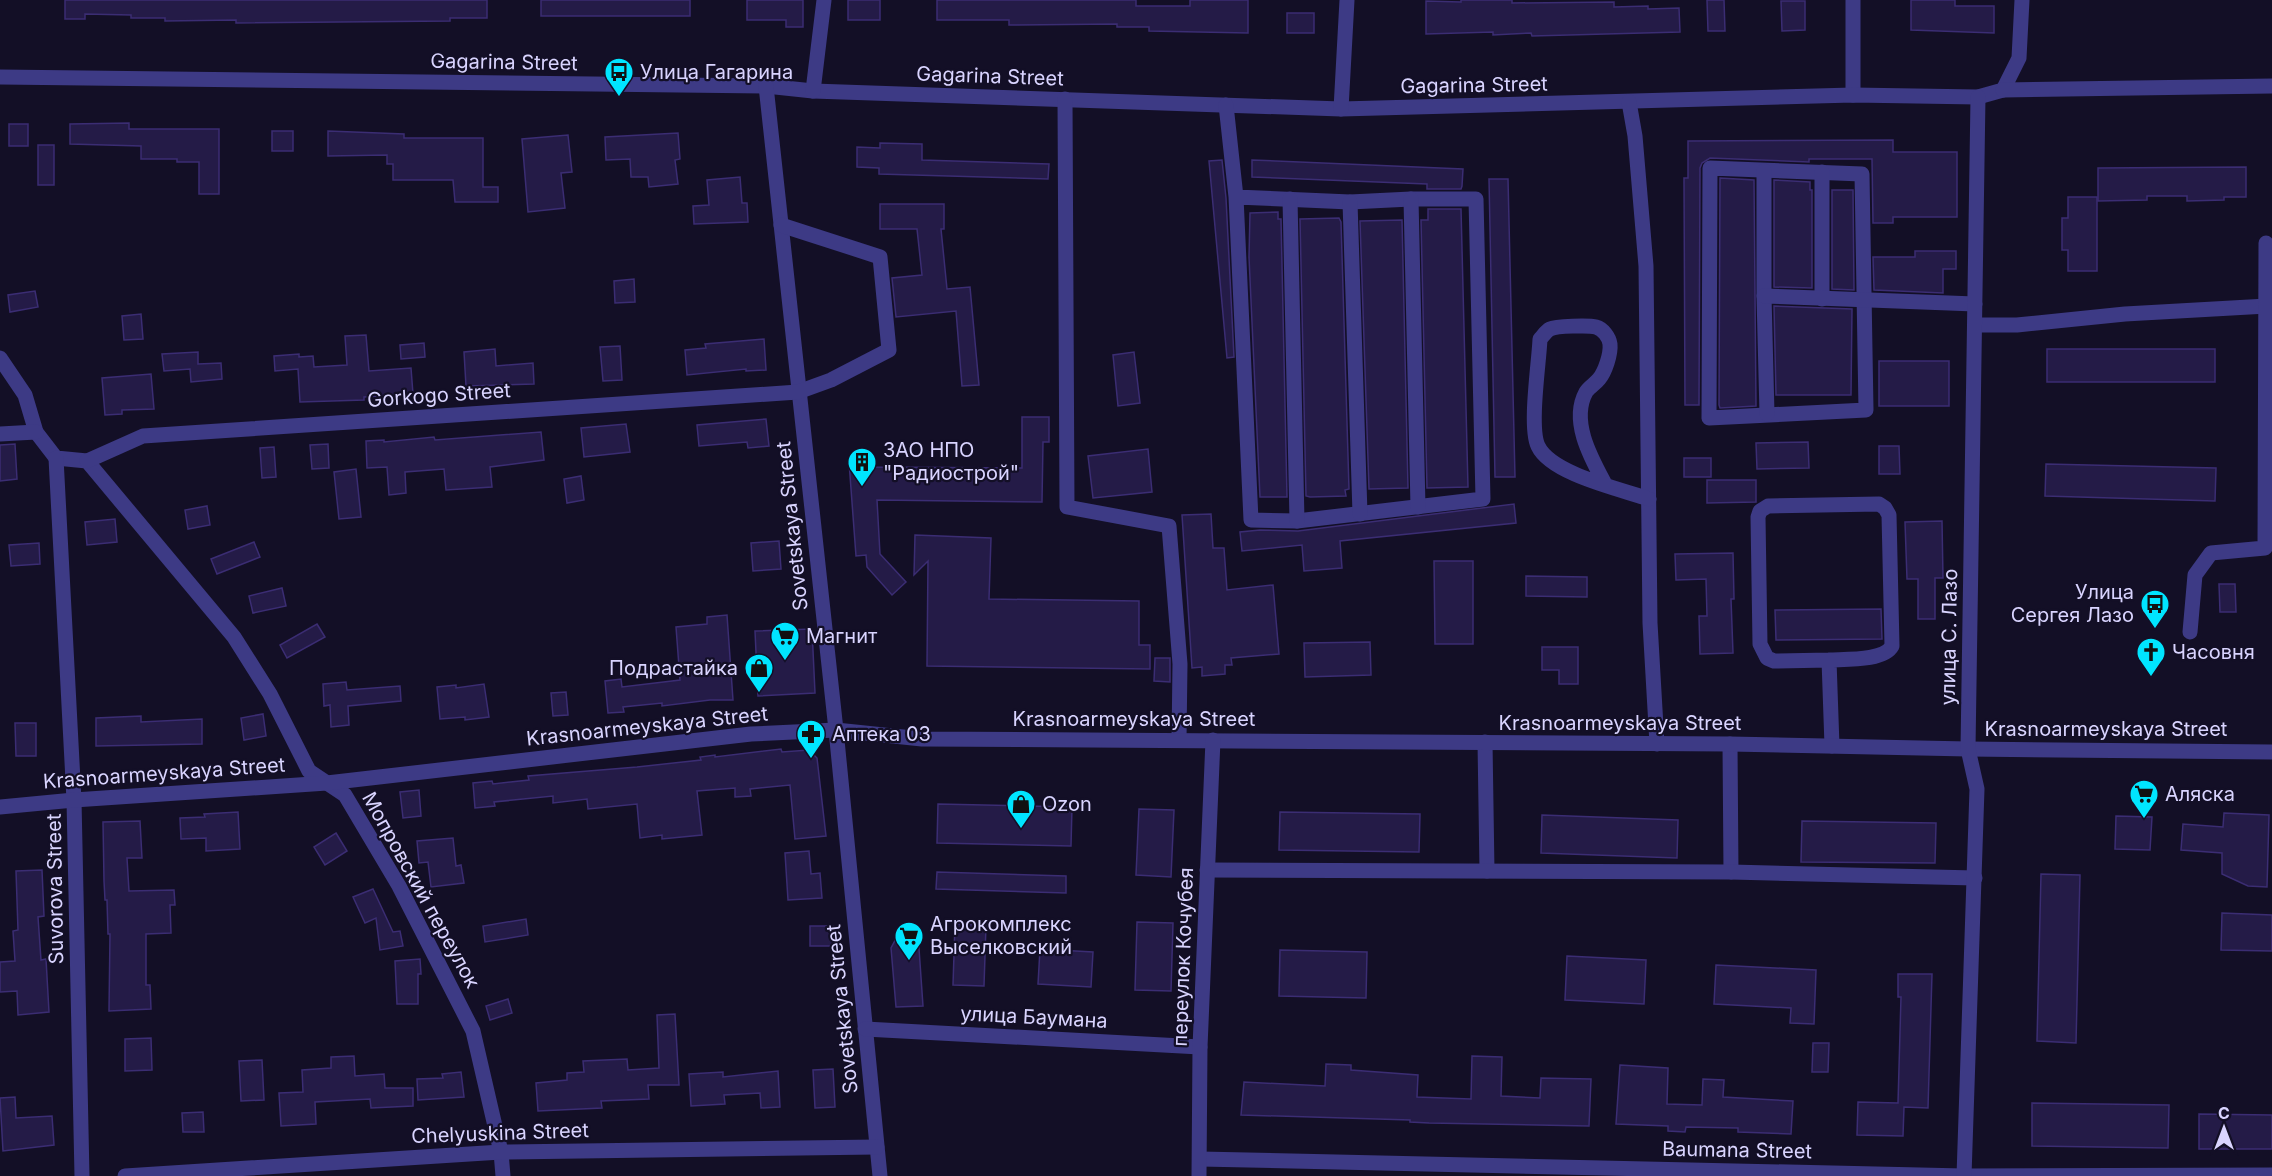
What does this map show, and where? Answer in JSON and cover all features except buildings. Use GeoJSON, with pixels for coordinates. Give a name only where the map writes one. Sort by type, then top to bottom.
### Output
{"type":"FeatureCollection","features":[{"type":"Feature","properties":{"kind":"street"},"geometry":{"type":"LineString","coordinates":[[813,91],[824,0]]}},
{"type":"Feature","properties":{"kind":"street"},"geometry":{"type":"LineString","coordinates":[[1341,109],[1347,0]]}},
{"type":"Feature","properties":{"kind":"street"},"geometry":{"type":"LineString","coordinates":[[1853,0],[1853,95]]}},
{"type":"Feature","properties":{"kind":"street"},"geometry":{"type":"LineString","coordinates":[[2003,90],[2019,58],[2022,0]]}},
{"type":"Feature","properties":{"kind":"street","name":"Gagarina Street"},"geometry":{"type":"LineString","coordinates":[[0,77],[766,86],[813,91],[1341,109],[1853,95],[1978,97],[2003,90],[2272,86]]}},
{"type":"Feature","properties":{"kind":"street","name":"Sovetskaya Street"},"geometry":{"type":"LineString","coordinates":[[766,86],[837,730],[880,1176]]}},
{"type":"Feature","properties":{"kind":"street","name":"улица С. Лазо"},"geometry":{"type":"LineString","coordinates":[[1964,1176],[1977,789],[1968,749],[1978,97]]}},
{"type":"Feature","properties":{"kind":"street"},"geometry":{"type":"LineString","coordinates":[[1065,99],[1067,507],[1169,526],[1180,664],[1179,740]]}},
{"type":"Feature","properties":{"kind":"street"},"geometry":{"type":"LineString","coordinates":[[1629,102],[1635,136],[1646,266],[1650,623],[1658,744]]}},
{"type":"Feature","properties":{"kind":"street"},"geometry":{"type":"LineString","coordinates":[[1226,105],[1236,197],[1251,520],[1297,521],[1483,499],[1476,199],[1350,202],[1236,197]]}},
{"type":"Feature","properties":{"kind":"street"},"geometry":{"type":"LineString","coordinates":[[1710,168],[1822,172],[1862,174],[1866,410],[1709,418],[1710,168]]}},
{"type":"Feature","properties":{"kind":"street"},"geometry":{"type":"LineString","coordinates":[[1764,171],[1767,414]]}},
{"type":"Feature","properties":{"kind":"street"},"geometry":{"type":"LineString","coordinates":[[1822,172],[1822,298]]}},
{"type":"Feature","properties":{"kind":"street"},"geometry":{"type":"LineString","coordinates":[[1290,199],[1297,521]]}},
{"type":"Feature","properties":{"kind":"street"},"geometry":{"type":"LineString","coordinates":[[1412,199],[1418,507]]}},
{"type":"Feature","properties":{"kind":"street"},"geometry":{"type":"LineString","coordinates":[[1350,202],[1360,514]]}},
{"type":"Feature","properties":{"kind":"street","name":"Gorkogo Street"},"geometry":{"type":"LineString","coordinates":[[87,461],[143,436],[798,392],[831,380],[889,350],[880,257],[781,225]]}},
{"type":"Feature","properties":{"kind":"street"},"geometry":{"type":"LineString","coordinates":[[2190,632],[2195,575],[2211,553],[2265,548],[2266,243]]}},
{"type":"Feature","properties":{"kind":"street"},"geometry":{"type":"LineString","coordinates":[[1764,296],[1975,304]]}},
{"type":"Feature","properties":{"kind":"street"},"geometry":{"type":"LineString","coordinates":[[1975,325],[2017,325],[2126,314],[2266,306]]}},
{"type":"Feature","properties":{"kind":"street"},"geometry":{"type":"LineString","coordinates":[[1605,484],[1587,449],[1582,430],[1581,408],[1587,390],[1599,380],[1604,372],[1610,347],[1609,339],[1596,327],[1556,327],[1548,330],[1540,339],[1534,427],[1537,445],[1556,465],[1605,484],[1649,499]]}},
{"type":"Feature","properties":{"kind":"street"},"geometry":{"type":"LineString","coordinates":[[0,358],[26,395],[36,432],[56,458],[87,461]]}},
{"type":"Feature","properties":{"kind":"street"},"geometry":{"type":"LineString","coordinates":[[0,434],[36,432]]}},
{"type":"Feature","properties":{"kind":"street","name":"Suvorova Street"},"geometry":{"type":"LineString","coordinates":[[56,458],[74,800],[82,1176]]}},
{"type":"Feature","properties":{"kind":"street","name":"Мопровский переулок"},"geometry":{"type":"LineString","coordinates":[[87,461],[234,637],[270,694],[309,771],[345,795],[393,876],[472,1032],[501,1152],[503,1176]]}},
{"type":"Feature","properties":{"kind":"street"},"geometry":{"type":"LineString","coordinates":[[1879,504],[1889,515],[1892,646],[1889,652],[1879,656],[1829,660],[1774,661],[1767,658],[1761,644],[1758,517],[1761,511],[1768,506],[1879,504]]}},
{"type":"Feature","properties":{"kind":"street"},"geometry":{"type":"LineString","coordinates":[[1829,660],[1832,746]]}},
{"type":"Feature","properties":{"kind":"street","name":"Krasnoarmeyskaya Street"},"geometry":{"type":"LineString","coordinates":[[0,807],[327,783],[751,734],[837,730],[922,739],[1730,744],[2272,752]]}},
{"type":"Feature","properties":{"kind":"street","name":"переулок Кочубея"},"geometry":{"type":"LineString","coordinates":[[1199,1176],[1200,1047],[1213,740]]}},
{"type":"Feature","properties":{"kind":"street"},"geometry":{"type":"LineString","coordinates":[[1485,742],[1487,871]]}},
{"type":"Feature","properties":{"kind":"street"},"geometry":{"type":"LineString","coordinates":[[1730,744],[1731,872]]}},
{"type":"Feature","properties":{"kind":"street"},"geometry":{"type":"LineString","coordinates":[[1207,870],[1731,872],[1975,878]]}},
{"type":"Feature","properties":{"kind":"street","name":"улица Баумана"},"geometry":{"type":"LineString","coordinates":[[865,1029],[1200,1047]]}},
{"type":"Feature","properties":{"kind":"street","name":"Chelyuskina Street"},"geometry":{"type":"LineString","coordinates":[[125,1176],[501,1152],[877,1147]]}},
{"type":"Feature","properties":{"kind":"street","name":"Baumana Street"},"geometry":{"type":"LineString","coordinates":[[1200,1158],[1964,1176],[2272,1175]]}},
{"type":"Feature","properties":{"kind":"place","name":"Улица Гагарина"},"geometry":{"type":"Point","coordinates":[619,98]}},
{"type":"Feature","properties":{"kind":"place","name":"ЗАО НПО \"Радиострой\""},"geometry":{"type":"Point","coordinates":[862,488]}},
{"type":"Feature","properties":{"kind":"place","name":"Улица Сергея Лазо"},"geometry":{"type":"Point","coordinates":[2155,630]}},
{"type":"Feature","properties":{"kind":"place","name":"Магнит"},"geometry":{"type":"Point","coordinates":[785,662]}},
{"type":"Feature","properties":{"kind":"place","name":"Часовня"},"geometry":{"type":"Point","coordinates":[2151,678]}},
{"type":"Feature","properties":{"kind":"place","name":"Подрастайка"},"geometry":{"type":"Point","coordinates":[759,694]}},
{"type":"Feature","properties":{"kind":"place","name":"Аптека 03"},"geometry":{"type":"Point","coordinates":[811,760]}},
{"type":"Feature","properties":{"kind":"place","name":"Аляска"},"geometry":{"type":"Point","coordinates":[2144,820]}},
{"type":"Feature","properties":{"kind":"place","name":"Ozon"},"geometry":{"type":"Point","coordinates":[1021,830]}},
{"type":"Feature","properties":{"kind":"place","name":"Агрокомплекс Выселковский"},"geometry":{"type":"Point","coordinates":[909,962]}}]}
